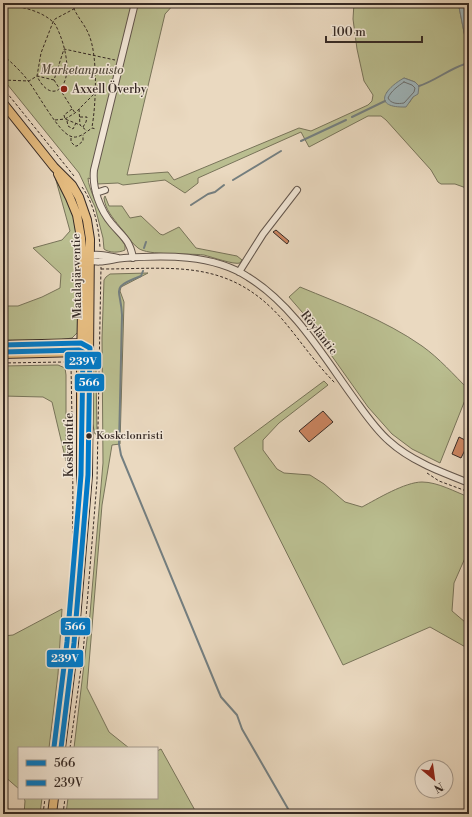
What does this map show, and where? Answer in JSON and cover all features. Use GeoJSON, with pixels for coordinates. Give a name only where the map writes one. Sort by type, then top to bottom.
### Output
{"type":"FeatureCollection","features":[{"type":"Feature","properties":{"kind":"main road","name":"Matalajärventie"},"geometry":{"type":"LineString","coordinates":[[3,103],[54,167],[70,198],[88,258],[90,348]]}},
{"type":"Feature","properties":{"kind":"main road","name":"Matalajärventie"},"geometry":{"type":"LineString","coordinates":[[81,352],[88,258]]}},
{"type":"Feature","properties":{"kind":"main road"},"geometry":{"type":"LineString","coordinates":[[3,345],[81,343],[90,348]]}},
{"type":"Feature","properties":{"kind":"main road"},"geometry":{"type":"LineString","coordinates":[[3,354],[81,352],[90,348]]}},
{"type":"Feature","properties":{"kind":"main road","name":"Koskelontie"},"geometry":{"type":"LineString","coordinates":[[61,747],[74,643],[88,475],[90,348]]}},
{"type":"Feature","properties":{"kind":"main road","name":"Koskelontie"},"geometry":{"type":"LineString","coordinates":[[81,352],[82,539]]}},
{"type":"Feature","properties":{"kind":"main road"},"geometry":{"type":"LineString","coordinates":[[52,814],[54,799]]}},
{"type":"Feature","properties":{"kind":"street"},"geometry":{"type":"LineString","coordinates":[[132,258],[131,247],[128,241],[108,219],[96,193],[93,180],[103,132],[135,3]]}},
{"type":"Feature","properties":{"kind":"street"},"geometry":{"type":"LineString","coordinates":[[96,193],[105,190]]}},
{"type":"Feature","properties":{"kind":"street"},"geometry":{"type":"LineString","coordinates":[[238,272],[263,234],[297,190]]}},
{"type":"Feature","properties":{"kind":"street","name":"Röyläntie"},"geometry":{"type":"LineString","coordinates":[[88,258],[101,262],[122,258],[177,258],[203,260],[228,267],[238,272],[264,288],[287,310],[314,343],[365,413],[388,440],[402,452],[426,465],[469,483]]}},
{"type":"Feature","properties":{"kind":"path"},"geometry":{"type":"LineString","coordinates":[[3,55],[28,81],[65,133],[71,137],[77,137],[92,128],[95,110],[94,56],[90,37],[73,8],[72,3]]}},
{"type":"Feature","properties":{"kind":"path"},"geometry":{"type":"LineString","coordinates":[[3,4],[28,9],[42,14],[53,22],[58,30],[64,49],[67,70],[63,85],[59,90],[51,92],[45,88],[37,76],[41,53],[53,22],[55,19],[73,8],[85,3]]}},
{"type":"Feature","properties":{"kind":"path"},"geometry":{"type":"LineString","coordinates":[[64,49],[120,61]]}},
{"type":"Feature","properties":{"kind":"path"},"geometry":{"type":"LineString","coordinates":[[64,49],[54,80],[75,113]]}},
{"type":"Feature","properties":{"kind":"path"},"geometry":{"type":"LineString","coordinates":[[3,80],[28,81],[37,76],[54,80]]}},
{"type":"Feature","properties":{"kind":"path"},"geometry":{"type":"LineString","coordinates":[[65,119],[75,113],[95,92]]}},
{"type":"Feature","properties":{"kind":"path"},"geometry":{"type":"LineString","coordinates":[[79,108],[80,125]]}},
{"type":"Feature","properties":{"kind":"path"},"geometry":{"type":"LineString","coordinates":[[65,119],[64,115],[72,109]]}},
{"type":"Feature","properties":{"kind":"path"},"geometry":{"type":"LineString","coordinates":[[79,117],[87,117],[83,127]]}},
{"type":"Feature","properties":{"kind":"path"},"geometry":{"type":"LineString","coordinates":[[55,120],[65,119],[80,125],[88,131]]}},
{"type":"Feature","properties":{"kind":"path"},"geometry":{"type":"LineString","coordinates":[[68,120],[68,126],[73,129],[76,123]]}},
{"type":"Feature","properties":{"kind":"path"},"geometry":{"type":"LineString","coordinates":[[92,128],[103,132]]}},
{"type":"Feature","properties":{"kind":"path"},"geometry":{"type":"LineString","coordinates":[[71,137],[71,142],[77,146],[83,142],[83,134]]}},
{"type":"Feature","properties":{"kind":"path"},"geometry":{"type":"LineString","coordinates":[[70,747],[84,640],[97,481],[100,270],[177,268],[194,270],[225,278],[254,293],[281,319],[322,370],[338,386]]}},
{"type":"Feature","properties":{"kind":"path"},"geometry":{"type":"LineString","coordinates":[[3,363],[64,362],[71,364],[73,508],[72,558],[65,647],[52,747]]}},
{"type":"Feature","properties":{"kind":"path"},"geometry":{"type":"LineString","coordinates":[[423,470],[440,481],[469,492]]}},
{"type":"Feature","properties":{"kind":"path"},"geometry":{"type":"LineString","coordinates":[[43,814],[45,799]]}},
{"type":"Feature","properties":{"kind":"path"},"geometry":{"type":"LineString","coordinates":[[63,814],[65,799]]}},
{"type":"Feature","properties":{"kind":"green space","name":"Marketanpuisto"},"geometry":{"type":"Polygon","coordinates":[[[3,3],[175,3],[165,14],[127,175],[168,172],[174,180],[299,128],[311,131],[368,105],[372,101],[373,95],[364,81],[357,49],[353,19],[354,3],[455,3],[459,7],[469,58],[465,63],[469,66],[469,189],[455,184],[441,184],[438,182],[431,170],[386,120],[381,116],[368,116],[309,147],[301,132],[198,178],[198,183],[185,193],[165,180],[123,185],[118,183],[97,184],[96,181],[88,178],[92,194],[102,213],[125,245],[125,250],[123,251],[109,251],[104,249],[103,238],[95,207],[79,173],[3,79],[3,3]],[[404,78],[386,93],[409,103],[413,97],[415,82],[404,78]]]}},
{"type":"Feature","properties":{"kind":"green space"},"geometry":{"type":"Polygon","coordinates":[[[54,173],[71,206],[78,237],[80,252],[79,331],[72,338],[58,340],[3,340],[3,306],[18,306],[60,288],[61,274],[33,248],[62,240],[70,231],[54,173]]]}},
{"type":"Feature","properties":{"kind":"green space"},"geometry":{"type":"Polygon","coordinates":[[[105,196],[109,206],[122,206],[130,218],[141,216],[160,234],[163,235],[179,227],[196,248],[237,256],[242,260],[240,263],[237,263],[204,255],[143,251],[133,243],[112,217],[106,206],[105,196]]]}},
{"type":"Feature","properties":{"kind":"green space"},"geometry":{"type":"Polygon","coordinates":[[[148,273],[121,287],[120,291],[124,302],[120,444],[112,445],[102,505],[87,688],[109,732],[128,747],[74,747],[90,614],[103,463],[102,338],[104,280],[110,274],[148,273]]]}},
{"type":"Feature","properties":{"kind":"green space"},"geometry":{"type":"Polygon","coordinates":[[[300,287],[378,320],[408,337],[434,356],[469,390],[440,463],[412,449],[392,434],[368,407],[329,352],[309,320],[289,297],[300,287]]]}},
{"type":"Feature","properties":{"kind":"green space"},"geometry":{"type":"Polygon","coordinates":[[[58,365],[65,368],[66,375],[66,461],[52,402],[43,397],[3,396],[3,366],[58,365]]]}},
{"type":"Feature","properties":{"kind":"green space"},"geometry":{"type":"Polygon","coordinates":[[[93,365],[96,367],[97,434],[95,434],[92,422],[93,365]]]}},
{"type":"Feature","properties":{"kind":"green space"},"geometry":{"type":"Polygon","coordinates":[[[324,381],[328,385],[279,423],[263,440],[263,450],[277,469],[284,473],[310,475],[324,484],[345,502],[362,507],[400,488],[422,482],[440,485],[469,497],[469,549],[454,583],[452,611],[465,622],[469,622],[469,649],[430,627],[343,665],[234,448],[324,381]]]}},
{"type":"Feature","properties":{"kind":"green space"},"geometry":{"type":"Polygon","coordinates":[[[62,609],[58,674],[49,747],[18,747],[18,788],[3,775],[3,636],[13,635],[62,609]]]}},
{"type":"Feature","properties":{"kind":"green space"},"geometry":{"type":"Polygon","coordinates":[[[161,749],[197,814],[66,814],[68,799],[158,799],[158,750],[161,749]]]}},
{"type":"Feature","properties":{"kind":"green space"},"geometry":{"type":"Polygon","coordinates":[[[24,799],[42,799],[40,814],[24,814],[24,799]]]}},
{"type":"Feature","properties":{"kind":"water"},"geometry":{"type":"Polygon","coordinates":[[[455,3],[469,3],[469,57],[459,7],[455,3]]]}},
{"type":"Feature","properties":{"kind":"water"},"geometry":{"type":"Polygon","coordinates":[[[469,57],[469,66],[465,64],[469,57]]]}},
{"type":"Feature","properties":{"kind":"water"},"geometry":{"type":"Polygon","coordinates":[[[404,78],[415,82],[419,86],[418,94],[413,97],[406,107],[389,104],[385,101],[387,92],[397,82],[404,78]]]}},
{"type":"Feature","properties":{"kind":"building"},"geometry":{"type":"Polygon","coordinates":[[[276,230],[289,241],[287,244],[273,232],[276,230]]]}},
{"type":"Feature","properties":{"kind":"building"},"geometry":{"type":"Polygon","coordinates":[[[323,411],[333,422],[309,442],[299,431],[323,411]]]}},
{"type":"Feature","properties":{"kind":"building"},"geometry":{"type":"Polygon","coordinates":[[[459,437],[469,442],[461,458],[452,454],[459,437]]]}},
{"type":"Feature","properties":{"kind":"waterway"},"geometry":{"type":"LineString","coordinates":[[419,86],[465,64]]}},
{"type":"Feature","properties":{"kind":"waterway"},"geometry":{"type":"LineString","coordinates":[[352,117],[385,101]]}},
{"type":"Feature","properties":{"kind":"waterway"},"geometry":{"type":"LineString","coordinates":[[301,141],[346,120]]}},
{"type":"Feature","properties":{"kind":"waterway"},"geometry":{"type":"LineString","coordinates":[[233,180],[281,151]]}},
{"type":"Feature","properties":{"kind":"waterway"},"geometry":{"type":"LineString","coordinates":[[191,205],[208,194],[215,192],[224,185]]}},
{"type":"Feature","properties":{"kind":"waterway"},"geometry":{"type":"LineString","coordinates":[[144,248],[146,242]]}},
{"type":"Feature","properties":{"kind":"waterway"},"geometry":{"type":"LineString","coordinates":[[143,271],[141,276],[124,283],[119,290],[122,315],[119,444],[121,455],[221,697],[237,715],[242,729],[291,814]]}},
{"type":"Feature","properties":{"kind":"transit line","name":"566"},"geometry":{"type":"LineString","coordinates":[[3,345],[81,343],[90,348],[88,475],[74,643],[61,747]]}},
{"type":"Feature","properties":{"kind":"transit line","name":"239V"},"geometry":{"type":"LineString","coordinates":[[3,352],[79,350],[83,352],[81,475],[67,642],[54,747]]}},
{"type":"Feature","properties":{"kind":"place","name":"Axxell Överby"},"geometry":{"type":"Point","coordinates":[64,89]}},
{"type":"Feature","properties":{"kind":"place","name":"Koskelonristi"},"geometry":{"type":"Point","coordinates":[89,436]}}]}
